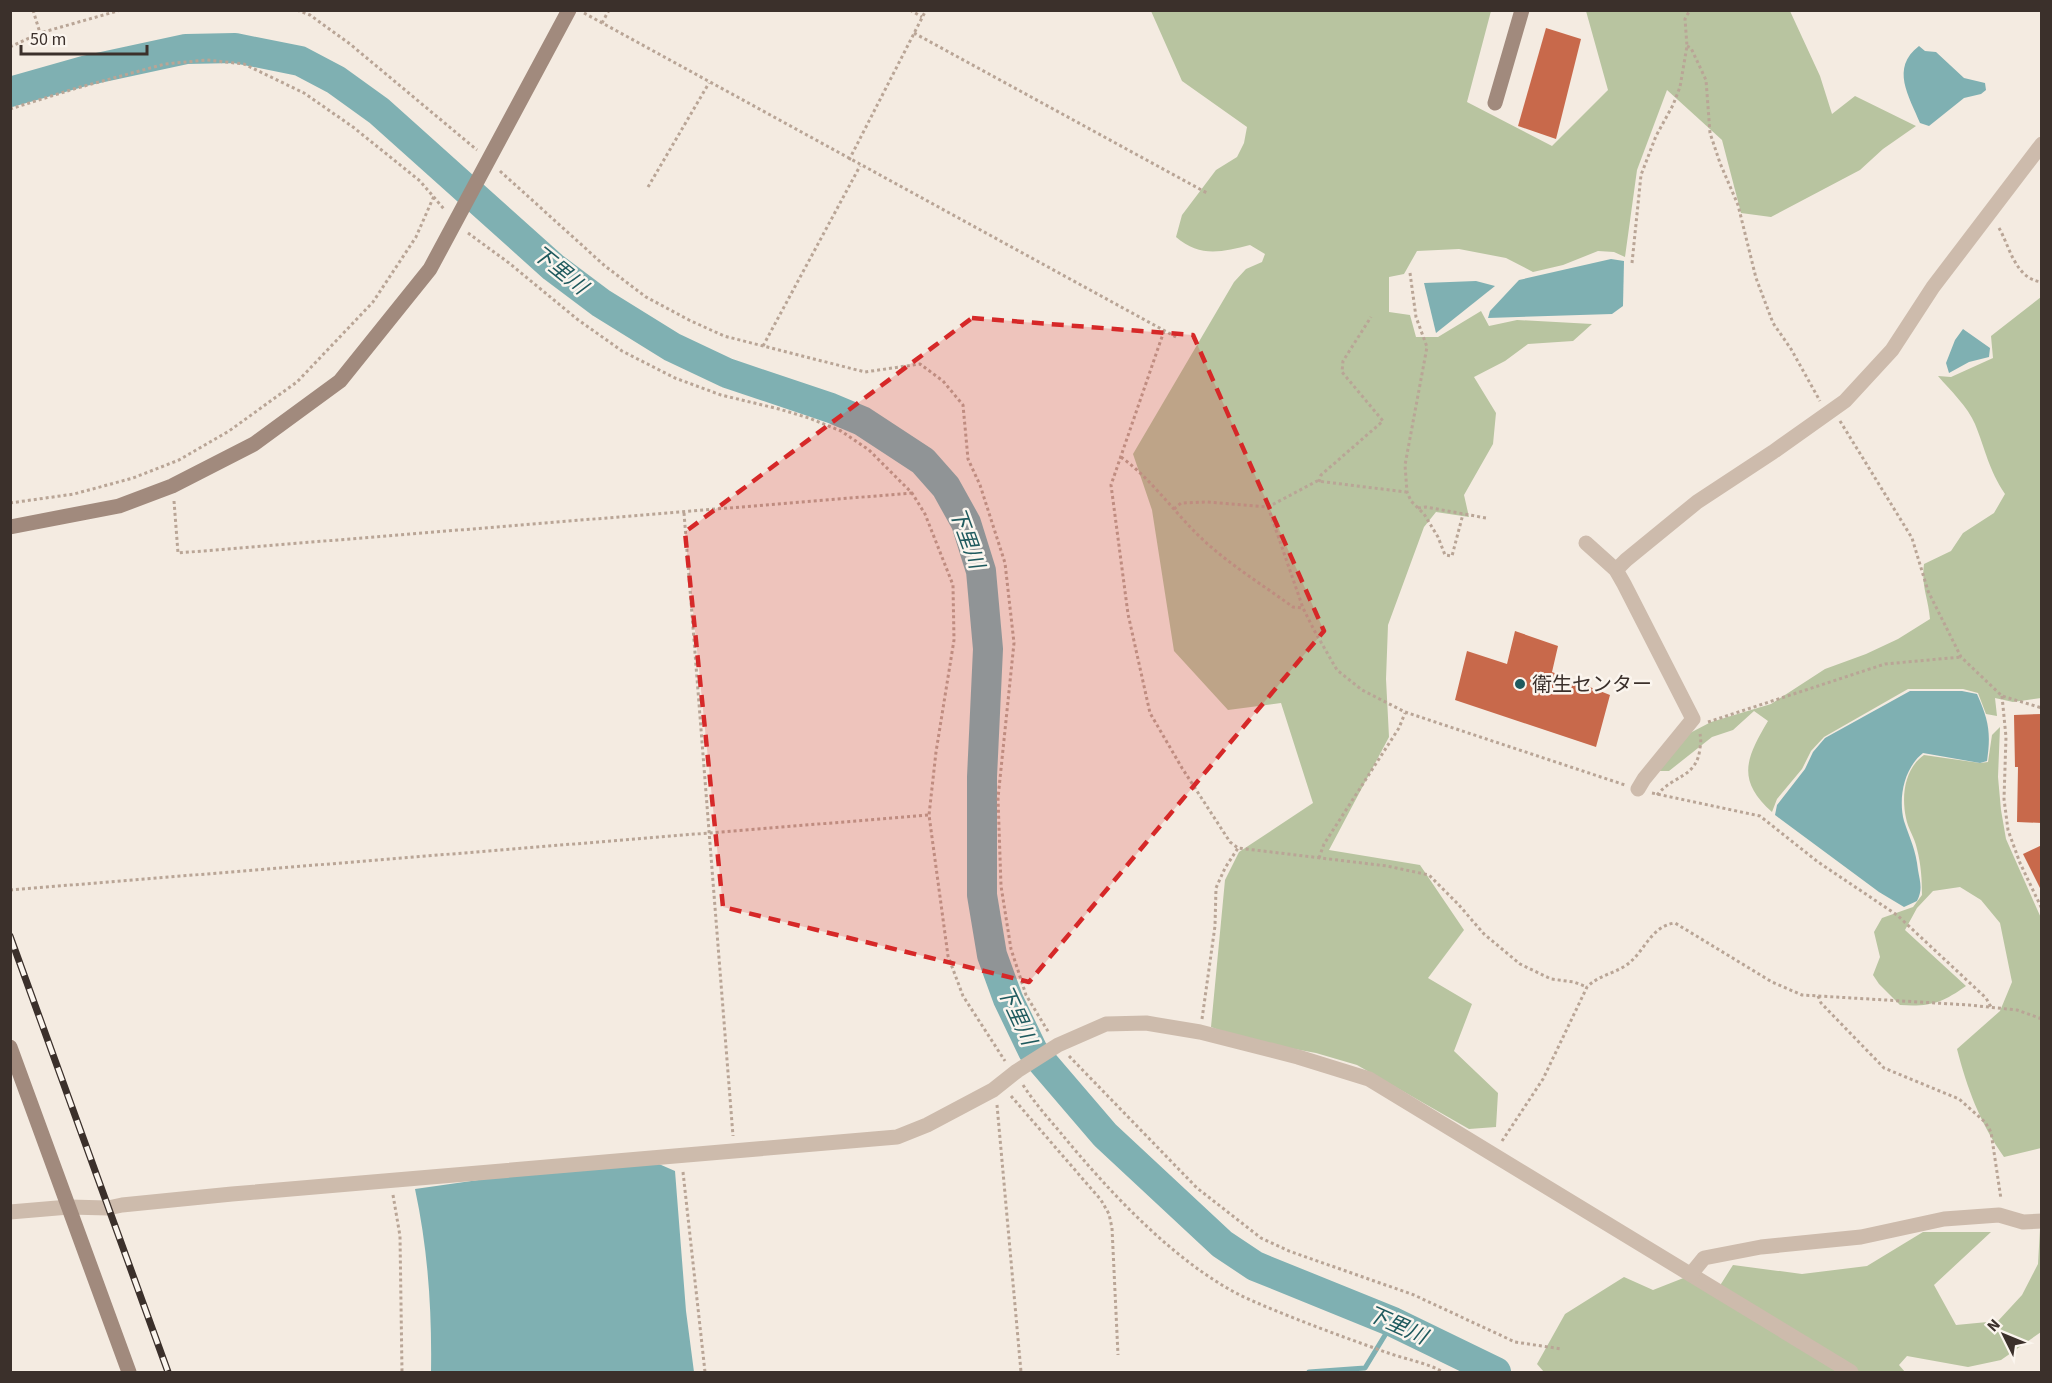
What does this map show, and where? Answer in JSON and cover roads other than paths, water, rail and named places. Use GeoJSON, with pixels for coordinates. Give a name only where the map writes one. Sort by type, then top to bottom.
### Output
{"type":"FeatureCollection","features":[{"type":"Feature","properties":{"kind":"street"},"geometry":{"type":"LineString","coordinates":[[10,527],[119,506],[172,486],[254,444],[340,381],[430,269],[569,10]]}},
{"type":"Feature","properties":{"kind":"street"},"geometry":{"type":"LineString","coordinates":[[1495,103],[1522,10]]}},
{"type":"Feature","properties":{"kind":"street"},"geometry":{"type":"LineString","coordinates":[[1616,570],[1697,502],[1845,400],[1892,350],[1933,287],[2042,144]]}},
{"type":"Feature","properties":{"kind":"street"},"geometry":{"type":"LineString","coordinates":[[1586,543],[1616,570],[1694,723],[1644,778],[1638,789]]}},
{"type":"Feature","properties":{"kind":"street"},"geometry":{"type":"LineString","coordinates":[[10,1212],[69,1207],[108,1208],[221,1195],[734,1149],[897,1137],[927,1125],[996,1087],[1057,1046],[1106,1024],[1146,1023],[1200,1032],[1369,1078],[1851,1372]]}},
{"type":"Feature","properties":{"kind":"street"},"geometry":{"type":"LineString","coordinates":[[10,1047],[129,1372]]}},
{"type":"Feature","properties":{"kind":"street"},"geometry":{"type":"LineString","coordinates":[[1690,1274],[1704,1258],[1761,1247],[1861,1237],[1944,1219],[2003,1216],[2023,1222],[2042,1221]]}},
{"type":"Feature","properties":{"kind":"water"},"geometry":{"type":"Polygon","coordinates":[[[1919,46],[1925,51],[1936,52],[1964,78],[1985,83],[1986,90],[1981,94],[1964,98],[1929,126],[1920,123],[1904,83],[1905,64],[1919,46]]]}},
{"type":"Feature","properties":{"kind":"water"},"geometry":{"type":"Polygon","coordinates":[[[1611,259],[1624,261],[1623,306],[1612,314],[1488,318],[1490,311],[1519,280],[1611,259]]]}},
{"type":"Feature","properties":{"kind":"water"},"geometry":{"type":"Polygon","coordinates":[[[1476,281],[1495,286],[1436,333],[1424,283],[1476,281]]]}},
{"type":"Feature","properties":{"kind":"water"},"geometry":{"type":"Polygon","coordinates":[[[1963,329],[1990,348],[1989,357],[1969,362],[1949,373],[1946,363],[1955,340],[1963,329]]]}},
{"type":"Feature","properties":{"kind":"water"},"geometry":{"type":"Polygon","coordinates":[[[1910,691],[1962,691],[1977,694],[1988,727],[1989,743],[1987,761],[1980,763],[1923,753],[1911,767],[1902,793],[1902,812],[1916,856],[1920,889],[1917,901],[1904,907],[1879,892],[1775,815],[1777,805],[1825,738],[1910,691]]]}},
{"type":"Feature","properties":{"kind":"water"},"geometry":{"type":"Polygon","coordinates":[[[652,1161],[675,1171],[686,1311],[694,1372],[431,1372],[428,1280],[415,1189],[521,1174],[652,1161]]]}},
{"type":"Feature","properties":{"kind":"waterway","name":"下里川"},"geometry":{"type":"LineString","coordinates":[[10,92],[84,71],[186,49],[235,48],[300,61],[336,80],[379,111],[553,267],[601,303],[672,347],[727,373],[831,408],[862,421],[923,461],[946,487],[966,523],[981,571],[988,649],[982,777],[982,895],[992,955],[1008,999],[1033,1051],[1105,1135],[1222,1244],[1255,1266],[1393,1322],[1496,1372]]}},
{"type":"Feature","properties":{"kind":"waterway"},"geometry":{"type":"LineString","coordinates":[[1309,1372],[1365,1368],[1393,1322]]}},
{"type":"Feature","properties":{"kind":"railway"},"geometry":{"type":"LineString","coordinates":[[10,936],[168,1372]]}},
{"type":"Feature","properties":{"kind":"place","name":"衛生センター"},"geometry":{"type":"Point","coordinates":[1520,684]}}]}
